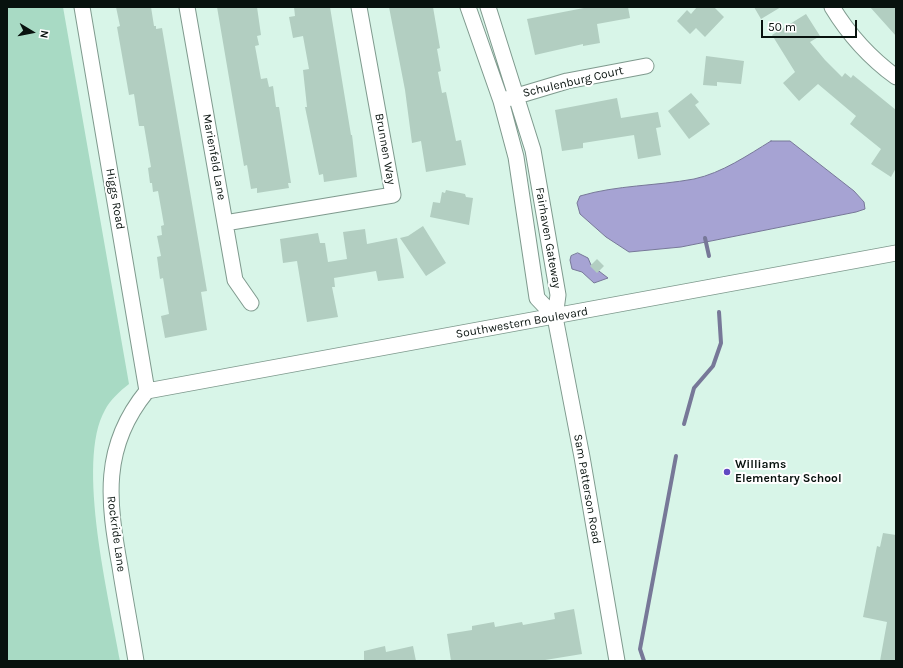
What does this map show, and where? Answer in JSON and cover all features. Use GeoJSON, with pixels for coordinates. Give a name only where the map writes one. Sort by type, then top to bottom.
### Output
{"type":"FeatureCollection","features":[{"type":"Feature","properties":{"kind":"street","name":"Higgs Road"},"geometry":{"type":"LineString","coordinates":[[82,7],[147,391]]}},
{"type":"Feature","properties":{"kind":"street","name":"Marienfeld Lane"},"geometry":{"type":"LineString","coordinates":[[187,7],[235,280],[251,303]]}},
{"type":"Feature","properties":{"kind":"street","name":"Brunnen Way"},"geometry":{"type":"LineString","coordinates":[[225,223],[393,195],[359,7]]}},
{"type":"Feature","properties":{"kind":"street","name":"Fairhaven Gateway"},"geometry":{"type":"LineString","coordinates":[[468,7],[501,101],[516,157],[537,298],[555,317]]}},
{"type":"Feature","properties":{"kind":"street","name":"Fairhaven Gateway"},"geometry":{"type":"LineString","coordinates":[[488,7],[532,150],[558,295],[555,317]]}},
{"type":"Feature","properties":{"kind":"street"},"geometry":{"type":"LineString","coordinates":[[832,7],[841,22],[864,49],[896,77]]}},
{"type":"Feature","properties":{"kind":"street","name":"Schulenburg Court"},"geometry":{"type":"LineString","coordinates":[[501,101],[568,81],[646,66]]}},
{"type":"Feature","properties":{"kind":"street","name":"Southwestern Boulevard"},"geometry":{"type":"LineString","coordinates":[[147,391],[896,253]]}},
{"type":"Feature","properties":{"kind":"street","name":"Sam Patterson Road"},"geometry":{"type":"LineString","coordinates":[[555,317],[582,457],[617,661]]}},
{"type":"Feature","properties":{"kind":"street","name":"Rockride Lane"},"geometry":{"type":"LineString","coordinates":[[136,661],[112,522],[110,488],[113,456],[119,438],[135,406],[147,391]]}},
{"type":"Feature","properties":{"kind":"green space"},"geometry":{"type":"Polygon","coordinates":[[[7,7],[63,7],[129,384],[116,396],[105,410],[97,433],[93,463],[94,497],[98,533],[120,661],[7,661],[7,7]]]}},
{"type":"Feature","properties":{"kind":"water"},"geometry":{"type":"Polygon","coordinates":[[[771,141],[790,141],[854,191],[864,202],[865,209],[681,247],[629,252],[606,237],[580,214],[577,203],[580,196],[594,192],[694,179],[725,168],[771,141]]]}},
{"type":"Feature","properties":{"kind":"water"},"geometry":{"type":"Polygon","coordinates":[[[578,253],[588,258],[591,265],[608,278],[594,283],[582,272],[572,269],[570,260],[571,256],[578,253]]]}},
{"type":"Feature","properties":{"kind":"building"},"geometry":{"type":"Polygon","coordinates":[[[116,7],[151,7],[154,26],[156,26],[156,29],[162,28],[207,291],[201,292],[207,330],[165,338],[161,316],[169,314],[163,278],[160,279],[157,257],[161,256],[157,236],[162,235],[161,226],[164,225],[158,191],[153,192],[152,183],[150,183],[148,168],[151,167],[144,126],[139,126],[134,94],[129,95],[117,27],[120,26],[116,7]]]}},
{"type":"Feature","properties":{"kind":"building"},"geometry":{"type":"Polygon","coordinates":[[[217,7],[257,7],[261,35],[257,36],[259,45],[255,46],[261,79],[267,78],[269,87],[273,86],[276,107],[279,107],[291,183],[288,183],[289,188],[257,193],[257,188],[251,189],[247,165],[244,166],[217,7]]]}},
{"type":"Feature","properties":{"kind":"building"},"geometry":{"type":"Polygon","coordinates":[[[294,7],[330,7],[352,135],[357,177],[324,182],[323,174],[319,175],[305,107],[307,107],[303,70],[309,69],[303,36],[293,38],[289,17],[295,16],[294,7]]]}},
{"type":"Feature","properties":{"kind":"building"},"geometry":{"type":"Polygon","coordinates":[[[389,7],[433,7],[440,48],[437,49],[441,71],[438,72],[442,93],[446,92],[456,141],[461,140],[466,165],[426,172],[421,141],[412,143],[405,90],[389,7]]]}},
{"type":"Feature","properties":{"kind":"building"},"geometry":{"type":"Polygon","coordinates":[[[589,7],[628,7],[630,18],[597,24],[600,43],[583,46],[583,44],[535,55],[527,19],[589,7]]]}},
{"type":"Feature","properties":{"kind":"building"},"geometry":{"type":"Polygon","coordinates":[[[697,7],[714,7],[724,17],[705,37],[696,28],[690,34],[677,21],[687,10],[691,14],[697,7]]]}},
{"type":"Feature","properties":{"kind":"building"},"geometry":{"type":"Polygon","coordinates":[[[754,7],[781,7],[761,19],[754,7]]]}},
{"type":"Feature","properties":{"kind":"building"},"geometry":{"type":"Polygon","coordinates":[[[870,7],[896,7],[896,36],[870,7]]]}},
{"type":"Feature","properties":{"kind":"building"},"geometry":{"type":"Polygon","coordinates":[[[806,14],[820,36],[810,42],[825,60],[842,77],[845,73],[851,78],[853,75],[896,110],[896,168],[891,177],[871,164],[881,149],[850,124],[856,116],[818,84],[799,101],[783,83],[795,72],[772,35],[806,14]]]}},
{"type":"Feature","properties":{"kind":"building"},"geometry":{"type":"Polygon","coordinates":[[[706,56],[744,61],[741,84],[717,82],[717,86],[703,85],[706,56]]]}},
{"type":"Feature","properties":{"kind":"building"},"geometry":{"type":"Polygon","coordinates":[[[691,93],[699,102],[695,105],[710,124],[689,139],[668,111],[691,93]]]}},
{"type":"Feature","properties":{"kind":"building"},"geometry":{"type":"Polygon","coordinates":[[[617,98],[621,118],[658,112],[661,127],[656,128],[661,155],[638,159],[634,135],[583,143],[583,148],[562,151],[555,110],[617,98]]]}},
{"type":"Feature","properties":{"kind":"building"},"geometry":{"type":"Polygon","coordinates":[[[446,190],[465,194],[466,197],[473,198],[469,225],[430,217],[433,202],[440,203],[442,192],[445,193],[446,190]]]}},
{"type":"Feature","properties":{"kind":"building"},"geometry":{"type":"Polygon","coordinates":[[[423,226],[446,263],[426,276],[400,238],[408,236],[423,226]]]}},
{"type":"Feature","properties":{"kind":"building"},"geometry":{"type":"Polygon","coordinates":[[[365,229],[367,244],[397,238],[404,278],[378,281],[376,271],[334,278],[335,287],[332,287],[338,317],[307,322],[297,261],[283,263],[280,239],[318,233],[320,243],[325,243],[328,262],[347,259],[343,232],[365,229]]]}},
{"type":"Feature","properties":{"kind":"building"},"geometry":{"type":"Polygon","coordinates":[[[597,259],[604,266],[597,273],[590,266],[597,259]]]}},
{"type":"Feature","properties":{"kind":"building"},"geometry":{"type":"Polygon","coordinates":[[[883,533],[896,535],[896,661],[880,661],[887,622],[863,617],[877,546],[880,547],[883,533]]]}},
{"type":"Feature","properties":{"kind":"building"},"geometry":{"type":"Polygon","coordinates":[[[574,609],[582,654],[539,661],[451,661],[447,634],[472,630],[472,626],[494,622],[495,627],[522,622],[523,625],[555,619],[554,613],[574,609]]]}},
{"type":"Feature","properties":{"kind":"building"},"geometry":{"type":"Polygon","coordinates":[[[385,646],[386,652],[413,646],[416,661],[364,661],[364,651],[385,646]]]}},
{"type":"Feature","properties":{"kind":"waterway"},"geometry":{"type":"LineString","coordinates":[[705,238],[709,256]]}},
{"type":"Feature","properties":{"kind":"waterway"},"geometry":{"type":"LineString","coordinates":[[684,424],[694,388],[713,366],[721,343],[719,312]]}},
{"type":"Feature","properties":{"kind":"waterway"},"geometry":{"type":"LineString","coordinates":[[644,661],[640,649],[676,456]]}},
{"type":"Feature","properties":{"kind":"place","name":"Williams Elementary School"},"geometry":{"type":"Point","coordinates":[727,472]}}]}
